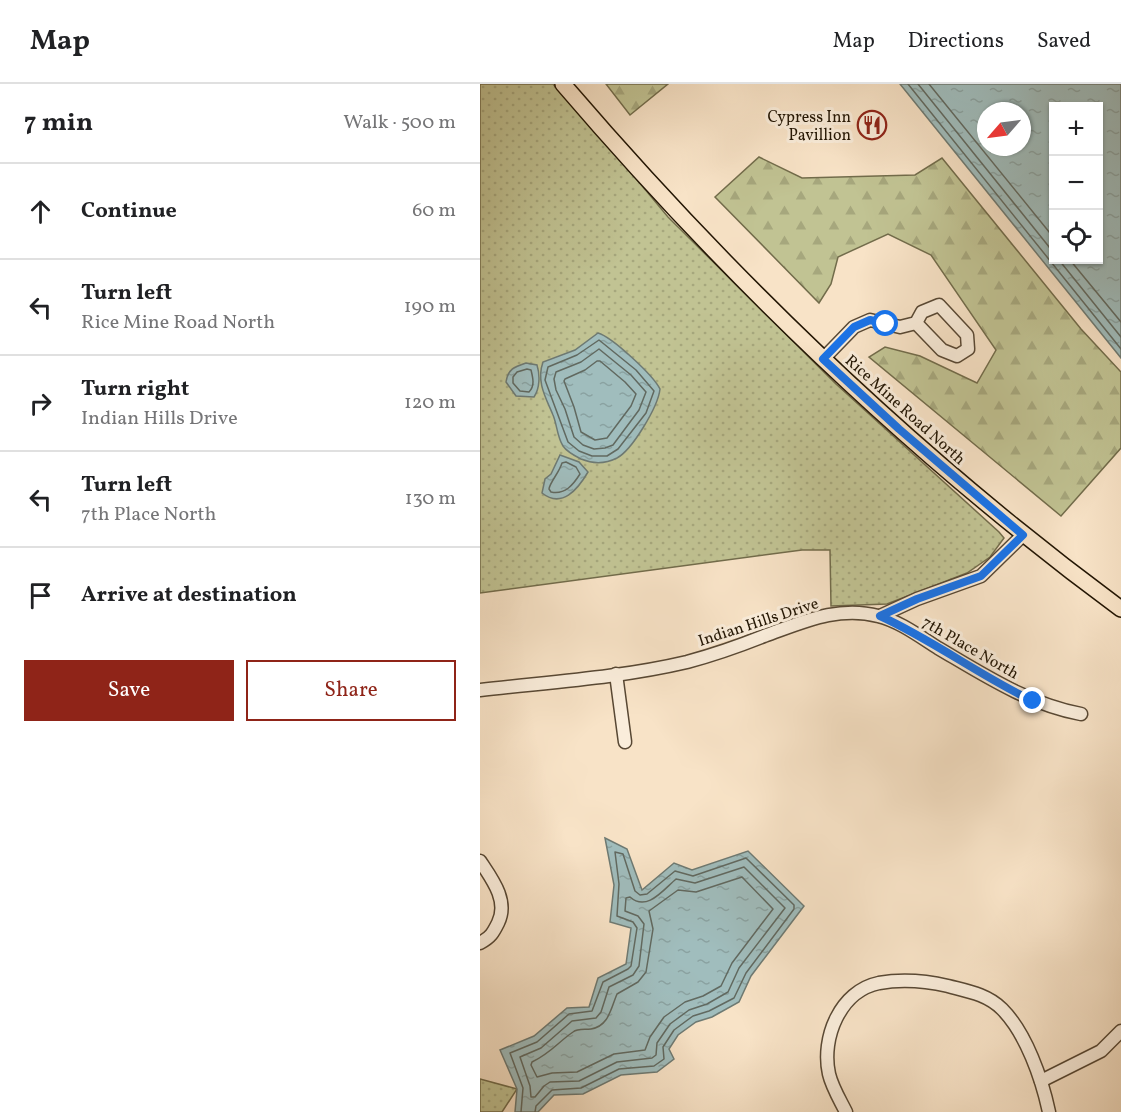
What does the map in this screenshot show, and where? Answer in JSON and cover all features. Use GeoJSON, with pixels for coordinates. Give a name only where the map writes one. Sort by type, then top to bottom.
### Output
{"type":"FeatureCollection","features":[{"type":"Feature","properties":{"kind":"main road","name":"Rice Mine Road North"},"geometry":{"type":"LineString","coordinates":[[563,84],[676,212],[823,359],[899,429],[1023,535],[1121,609]]}},
{"type":"Feature","properties":{"kind":"street"},"geometry":{"type":"LineString","coordinates":[[823,359],[854,327],[870,320],[900,327],[916,322],[922,312],[939,305],[967,335],[968,349],[957,356],[942,350],[916,322]]}},
{"type":"Feature","properties":{"kind":"street"},"geometry":{"type":"LineString","coordinates":[[880,616],[917,599],[981,576],[1023,535]]}},
{"type":"Feature","properties":{"kind":"street","name":"Indian Hills Drive"},"geometry":{"type":"LineString","coordinates":[[480,690],[616,674],[687,662],[815,617],[849,612],[880,616]]}},
{"type":"Feature","properties":{"kind":"street","name":"7th Place North"},"geometry":{"type":"LineString","coordinates":[[880,616],[903,627],[1011,691],[1043,704],[1081,714]]}},
{"type":"Feature","properties":{"kind":"street"},"geometry":{"type":"LineString","coordinates":[[616,674],[625,742]]}},
{"type":"Feature","properties":{"kind":"street"},"geometry":{"type":"LineString","coordinates":[[480,861],[494,883],[502,904],[501,916],[492,937],[480,943]]}},
{"type":"Feature","properties":{"kind":"street"},"geometry":{"type":"LineString","coordinates":[[846,1112],[829,1076],[827,1052],[831,1029],[841,1009],[857,993],[878,983],[924,981],[981,994],[1000,1007],[1015,1023],[1041,1081],[1049,1112]]}},
{"type":"Feature","properties":{"kind":"street"},"geometry":{"type":"LineString","coordinates":[[1041,1081],[1101,1051],[1121,1031]]}},
{"type":"Feature","properties":{"kind":"green space"},"geometry":{"type":"Polygon","coordinates":[[[480,84],[553,84],[668,217],[836,384],[999,532],[1004,538],[990,557],[967,573],[887,604],[831,606],[830,550],[802,550],[480,593],[480,84]]]}},
{"type":"Feature","properties":{"kind":"green space"},"geometry":{"type":"Polygon","coordinates":[[[606,84],[668,84],[630,115],[606,84]]]}},
{"type":"Feature","properties":{"kind":"green space"},"geometry":{"type":"Polygon","coordinates":[[[759,157],[802,178],[915,175],[942,158],[1081,329],[1121,372],[1121,448],[1061,516],[869,357],[885,347],[920,356],[977,383],[996,350],[931,255],[888,234],[838,257],[831,284],[819,303],[715,197],[759,157]]]}},
{"type":"Feature","properties":{"kind":"green space"},"geometry":{"type":"Polygon","coordinates":[[[480,1079],[517,1089],[502,1112],[480,1112],[480,1079]]]}},
{"type":"Feature","properties":{"kind":"water"},"geometry":{"type":"Polygon","coordinates":[[[900,84],[1121,84],[1121,358],[900,84]]]}},
{"type":"Feature","properties":{"kind":"water"},"geometry":{"type":"Polygon","coordinates":[[[598,333],[613,341],[632,357],[660,389],[655,406],[630,446],[617,458],[599,463],[581,459],[563,446],[541,383],[543,362],[575,350],[598,333]]]}},
{"type":"Feature","properties":{"kind":"water"},"geometry":{"type":"Polygon","coordinates":[[[526,363],[537,365],[538,369],[538,386],[534,397],[516,396],[506,382],[512,369],[526,363]]]}},
{"type":"Feature","properties":{"kind":"water"},"geometry":{"type":"Polygon","coordinates":[[[560,455],[579,462],[588,472],[569,495],[556,499],[542,493],[545,479],[551,474],[560,455]]]}},
{"type":"Feature","properties":{"kind":"water"},"geometry":{"type":"Polygon","coordinates":[[[605,838],[627,849],[642,890],[674,863],[692,870],[748,851],[804,906],[751,976],[739,1002],[712,1017],[696,1022],[678,1035],[669,1049],[674,1059],[657,1072],[621,1075],[583,1094],[554,1095],[538,1112],[515,1112],[517,1089],[500,1050],[534,1036],[567,1008],[589,1007],[598,978],[626,964],[631,928],[610,922],[614,885],[605,838]]]}},
{"type":"Feature","properties":{"kind":"place","name":"Cypress Inn Pavillion"},"geometry":{"type":"Point","coordinates":[872,125]}},
{"type":"Feature","properties":{"kind":"route"},"geometry":{"type":"LineString","coordinates":[[886,324],[870,320],[854,327],[823,359],[899,429],[1023,535],[981,576],[917,599],[880,616],[903,627],[1011,691],[1033,701]]}}]}
